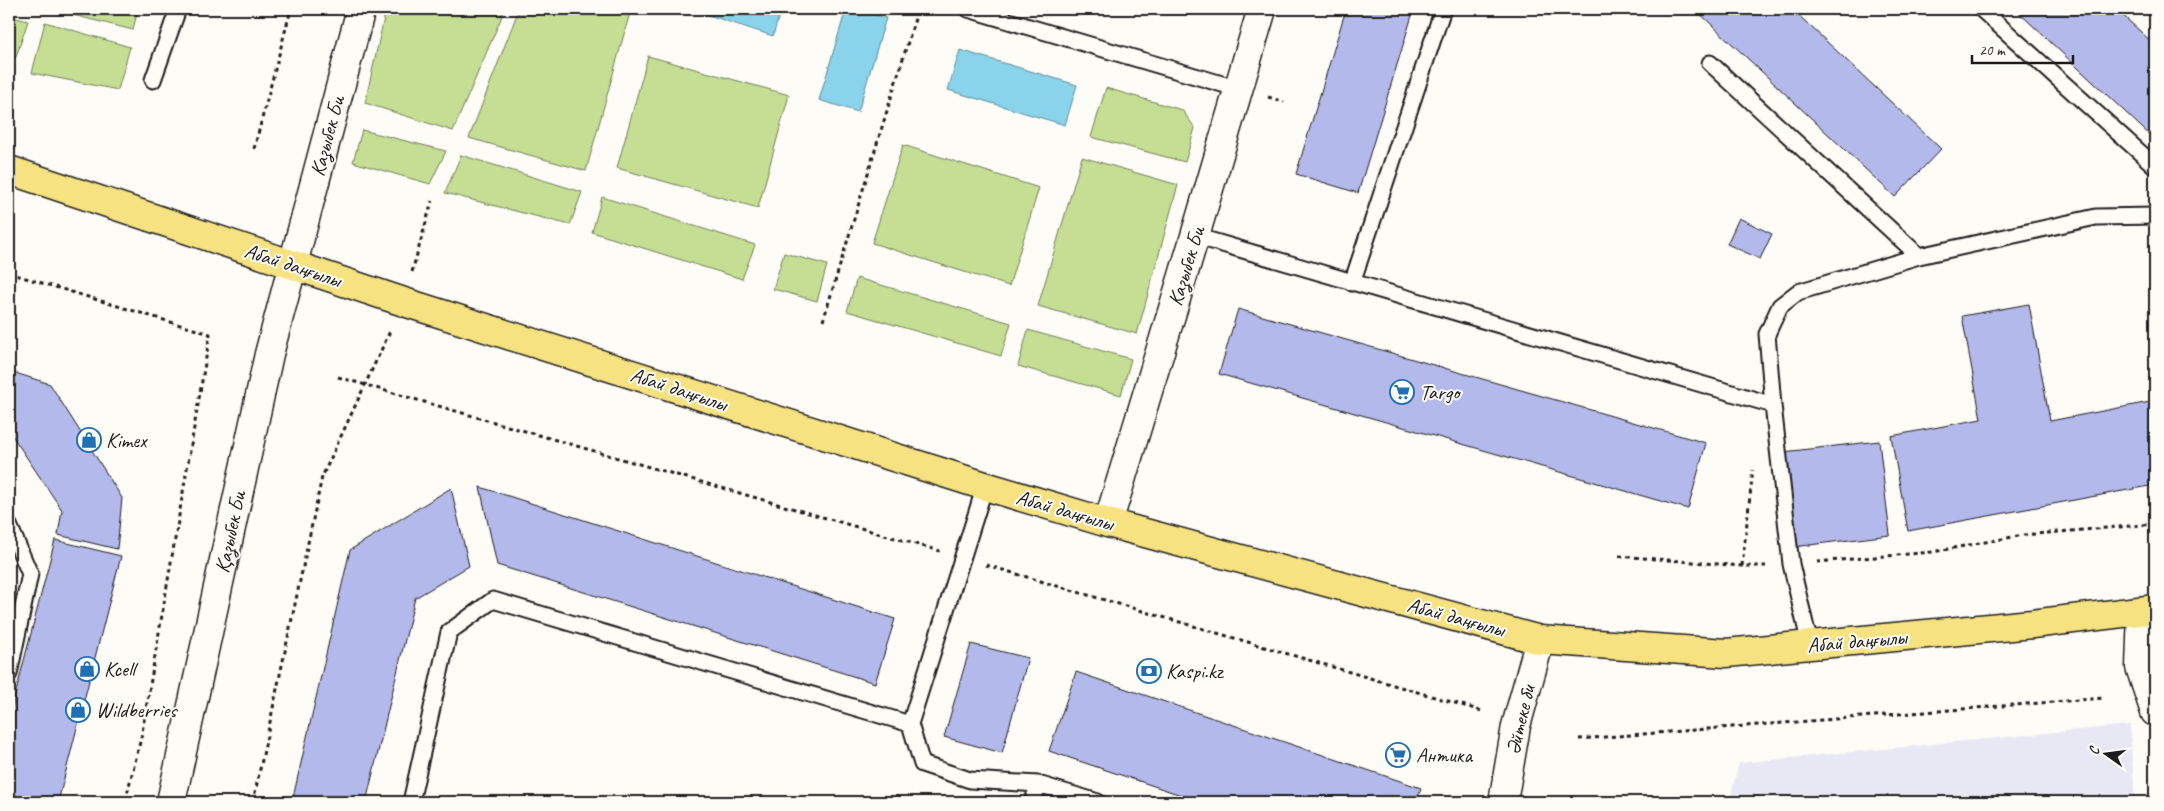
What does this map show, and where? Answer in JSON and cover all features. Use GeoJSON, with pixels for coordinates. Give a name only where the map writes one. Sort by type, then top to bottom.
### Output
{"type":"FeatureCollection","features":[{"type":"Feature","properties":{"kind":"main road","name":"Абай даңғылы"},"geometry":{"type":"LineString","coordinates":[[9,170],[294,263],[404,302],[984,486],[1108,523],[1540,640],[1726,653],[2022,625],[2149,610]]}},
{"type":"Feature","properties":{"kind":"street","name":"Казыбек Би"},"geometry":{"type":"LineString","coordinates":[[294,263],[361,9]]}},
{"type":"Feature","properties":{"kind":"street","name":"Казыбек Би"},"geometry":{"type":"LineString","coordinates":[[1108,523],[1196,236],[1262,9]]}},
{"type":"Feature","properties":{"kind":"street","name":"Қазыбек Би"},"geometry":{"type":"LineString","coordinates":[[171,802],[269,354],[294,263]]}},
{"type":"Feature","properties":{"kind":"street"},"geometry":{"type":"LineString","coordinates":[[2149,610],[2140,667],[2155,712]]}},
{"type":"Feature","properties":{"kind":"street","name":"Әйтеке би"},"geometry":{"type":"LineString","coordinates":[[1503,802],[1516,726],[1540,640]]}},
{"type":"Feature","properties":{"kind":"lane"},"geometry":{"type":"LineString","coordinates":[[154,80],[178,9]]}},
{"type":"Feature","properties":{"kind":"lane"},"geometry":{"type":"LineString","coordinates":[[968,9],[1239,89]]}},
{"type":"Feature","properties":{"kind":"lane"},"geometry":{"type":"LineString","coordinates":[[1352,283],[1443,9]]}},
{"type":"Feature","properties":{"kind":"lane"},"geometry":{"type":"LineString","coordinates":[[1981,9],[2155,166]]}},
{"type":"Feature","properties":{"kind":"lane"},"geometry":{"type":"LineString","coordinates":[[1710,63],[1919,256]]}},
{"type":"Feature","properties":{"kind":"lane"},"geometry":{"type":"LineString","coordinates":[[1810,645],[1791,564],[1772,405],[1767,334],[1780,306],[1798,292],[1919,256],[2096,217],[2155,216]]}},
{"type":"Feature","properties":{"kind":"lane"},"geometry":{"type":"LineString","coordinates":[[1196,236],[1772,405]]}},
{"type":"Feature","properties":{"kind":"lane"},"geometry":{"type":"LineString","coordinates":[[984,486],[910,724],[922,764],[970,780],[1038,784],[1098,802]]}},
{"type":"Feature","properties":{"kind":"lane"},"geometry":{"type":"LineString","coordinates":[[9,525],[30,574],[9,674]]}},
{"type":"Feature","properties":{"kind":"lane"},"geometry":{"type":"LineString","coordinates":[[411,802],[449,632],[493,600],[910,724]]}},
{"type":"Feature","properties":{"kind":"lane"},"geometry":{"type":"LineString","coordinates":[[1033,802],[1038,784]]}},
{"type":"Feature","properties":{"kind":"path"},"geometry":{"type":"LineString","coordinates":[[254,149],[290,9]]}},
{"type":"Feature","properties":{"kind":"path"},"geometry":{"type":"LineString","coordinates":[[823,321],[918,9]]}},
{"type":"Feature","properties":{"kind":"path"},"geometry":{"type":"LineString","coordinates":[[253,802],[322,477],[404,302],[432,201]]}},
{"type":"Feature","properties":{"kind":"path"},"geometry":{"type":"LineString","coordinates":[[9,273],[210,334],[141,738],[125,802]]}},
{"type":"Feature","properties":{"kind":"path"},"geometry":{"type":"LineString","coordinates":[[338,377],[944,552]]}},
{"type":"Feature","properties":{"kind":"path"},"geometry":{"type":"LineString","coordinates":[[1619,556],[1742,566],[1791,564],[1932,552],[2023,535],[2155,524]]}},
{"type":"Feature","properties":{"kind":"path"},"geometry":{"type":"LineString","coordinates":[[982,563],[1482,711]]}},
{"type":"Feature","properties":{"kind":"path"},"geometry":{"type":"LineString","coordinates":[[1579,739],[2104,698]]}},
{"type":"Feature","properties":{"kind":"shaded area"},"geometry":{"type":"Polygon","coordinates":[[[2130,725],[2135,802],[1729,802],[1739,763],[2130,725]]]}},
{"type":"Feature","properties":{"kind":"green space"},"geometry":{"type":"Polygon","coordinates":[[[54,9],[138,9],[133,30],[54,9]]]}},
{"type":"Feature","properties":{"kind":"green space"},"geometry":{"type":"Polygon","coordinates":[[[386,9],[505,9],[453,131],[365,103],[386,9]]]}},
{"type":"Feature","properties":{"kind":"green space"},"geometry":{"type":"Polygon","coordinates":[[[519,9],[631,9],[586,171],[469,138],[519,9]]]}},
{"type":"Feature","properties":{"kind":"green space"},"geometry":{"type":"Polygon","coordinates":[[[9,16],[28,21],[16,57],[9,55],[9,16]]]}},
{"type":"Feature","properties":{"kind":"green space"},"geometry":{"type":"Polygon","coordinates":[[[45,22],[130,47],[118,90],[32,73],[45,22]]]}},
{"type":"Feature","properties":{"kind":"green space"},"geometry":{"type":"Polygon","coordinates":[[[648,56],[789,95],[758,208],[617,168],[648,56]]]}},
{"type":"Feature","properties":{"kind":"green space"},"geometry":{"type":"Polygon","coordinates":[[[1106,88],[1182,110],[1195,128],[1185,162],[1091,137],[1106,88]]]}},
{"type":"Feature","properties":{"kind":"green space"},"geometry":{"type":"Polygon","coordinates":[[[362,130],[446,151],[430,184],[353,162],[362,130]]]}},
{"type":"Feature","properties":{"kind":"green space"},"geometry":{"type":"Polygon","coordinates":[[[903,145],[1039,188],[1009,286],[872,243],[903,145]]]}},
{"type":"Feature","properties":{"kind":"green space"},"geometry":{"type":"Polygon","coordinates":[[[461,155],[582,192],[570,225],[445,193],[461,155]]]}},
{"type":"Feature","properties":{"kind":"green space"},"geometry":{"type":"Polygon","coordinates":[[[1082,157],[1178,185],[1137,334],[1038,306],[1082,157]]]}},
{"type":"Feature","properties":{"kind":"green space"},"geometry":{"type":"Polygon","coordinates":[[[602,197],[755,245],[742,279],[592,232],[602,197]]]}},
{"type":"Feature","properties":{"kind":"green space"},"geometry":{"type":"Polygon","coordinates":[[[784,253],[827,265],[817,301],[773,289],[784,253]]]}},
{"type":"Feature","properties":{"kind":"green space"},"geometry":{"type":"Polygon","coordinates":[[[857,278],[1011,323],[1001,356],[847,311],[857,278]]]}},
{"type":"Feature","properties":{"kind":"green space"},"geometry":{"type":"Polygon","coordinates":[[[1028,330],[1131,359],[1121,395],[1018,366],[1028,330]]]}},
{"type":"Feature","properties":{"kind":"water"},"geometry":{"type":"Polygon","coordinates":[[[689,9],[781,9],[773,36],[689,9]]]}},
{"type":"Feature","properties":{"kind":"water"},"geometry":{"type":"Polygon","coordinates":[[[846,9],[855,9],[886,18],[858,112],[819,100],[846,9]]]}},
{"type":"Feature","properties":{"kind":"water"},"geometry":{"type":"Polygon","coordinates":[[[960,50],[1077,85],[1065,125],[948,90],[960,50]]]}},
{"type":"Feature","properties":{"kind":"building"},"geometry":{"type":"Polygon","coordinates":[[[1346,9],[1414,9],[1358,193],[1296,174],[1346,9]]]}},
{"type":"Feature","properties":{"kind":"building"},"geometry":{"type":"Polygon","coordinates":[[[1695,9],[1792,9],[1941,149],[1895,197],[1695,9]]]}},
{"type":"Feature","properties":{"kind":"building"},"geometry":{"type":"Polygon","coordinates":[[[2015,9],[2116,9],[2155,45],[2155,140],[2015,9]]]}},
{"type":"Feature","properties":{"kind":"building"},"geometry":{"type":"Polygon","coordinates":[[[1739,218],[1772,234],[1760,259],[1727,244],[1739,218]]]}},
{"type":"Feature","properties":{"kind":"building"},"geometry":{"type":"Polygon","coordinates":[[[2029,304],[2050,421],[2155,401],[2155,485],[1908,531],[1891,436],[1981,419],[1962,316],[2029,304]]]}},
{"type":"Feature","properties":{"kind":"building"},"geometry":{"type":"Polygon","coordinates":[[[1238,309],[1706,443],[1688,509],[1219,374],[1238,309]]]}},
{"type":"Feature","properties":{"kind":"building"},"geometry":{"type":"Polygon","coordinates":[[[9,371],[50,384],[122,498],[117,549],[58,535],[62,510],[9,431],[9,371]]]}},
{"type":"Feature","properties":{"kind":"building"},"geometry":{"type":"Polygon","coordinates":[[[1879,441],[1890,535],[1793,547],[1783,452],[1879,441]]]}},
{"type":"Feature","properties":{"kind":"building"},"geometry":{"type":"Polygon","coordinates":[[[480,487],[895,619],[875,683],[497,565],[480,487]]]}},
{"type":"Feature","properties":{"kind":"building"},"geometry":{"type":"Polygon","coordinates":[[[451,488],[469,566],[415,598],[366,802],[292,802],[350,550],[451,488]]]}},
{"type":"Feature","properties":{"kind":"building"},"geometry":{"type":"Polygon","coordinates":[[[55,540],[121,556],[58,802],[9,802],[9,719],[55,540]]]}},
{"type":"Feature","properties":{"kind":"building"},"geometry":{"type":"Polygon","coordinates":[[[971,644],[1028,658],[1002,753],[944,737],[971,644]]]}},
{"type":"Feature","properties":{"kind":"building"},"geometry":{"type":"Polygon","coordinates":[[[1076,672],[1421,788],[1416,802],[1202,802],[1049,751],[1076,672]]]}},
{"type":"Feature","properties":{"kind":"place","name":"Targo"},"geometry":{"type":"Point","coordinates":[1402,392]}},
{"type":"Feature","properties":{"kind":"place","name":"Kimex"},"geometry":{"type":"Point","coordinates":[89,440]}},
{"type":"Feature","properties":{"kind":"place","name":"Kcell"},"geometry":{"type":"Point","coordinates":[87,669]}},
{"type":"Feature","properties":{"kind":"place","name":"Kaspi.kz"},"geometry":{"type":"Point","coordinates":[1149,671]}},
{"type":"Feature","properties":{"kind":"place","name":"Wildberries"},"geometry":{"type":"Point","coordinates":[78,710]}},
{"type":"Feature","properties":{"kind":"place","name":"Антика"},"geometry":{"type":"Point","coordinates":[1398,755]}}]}
